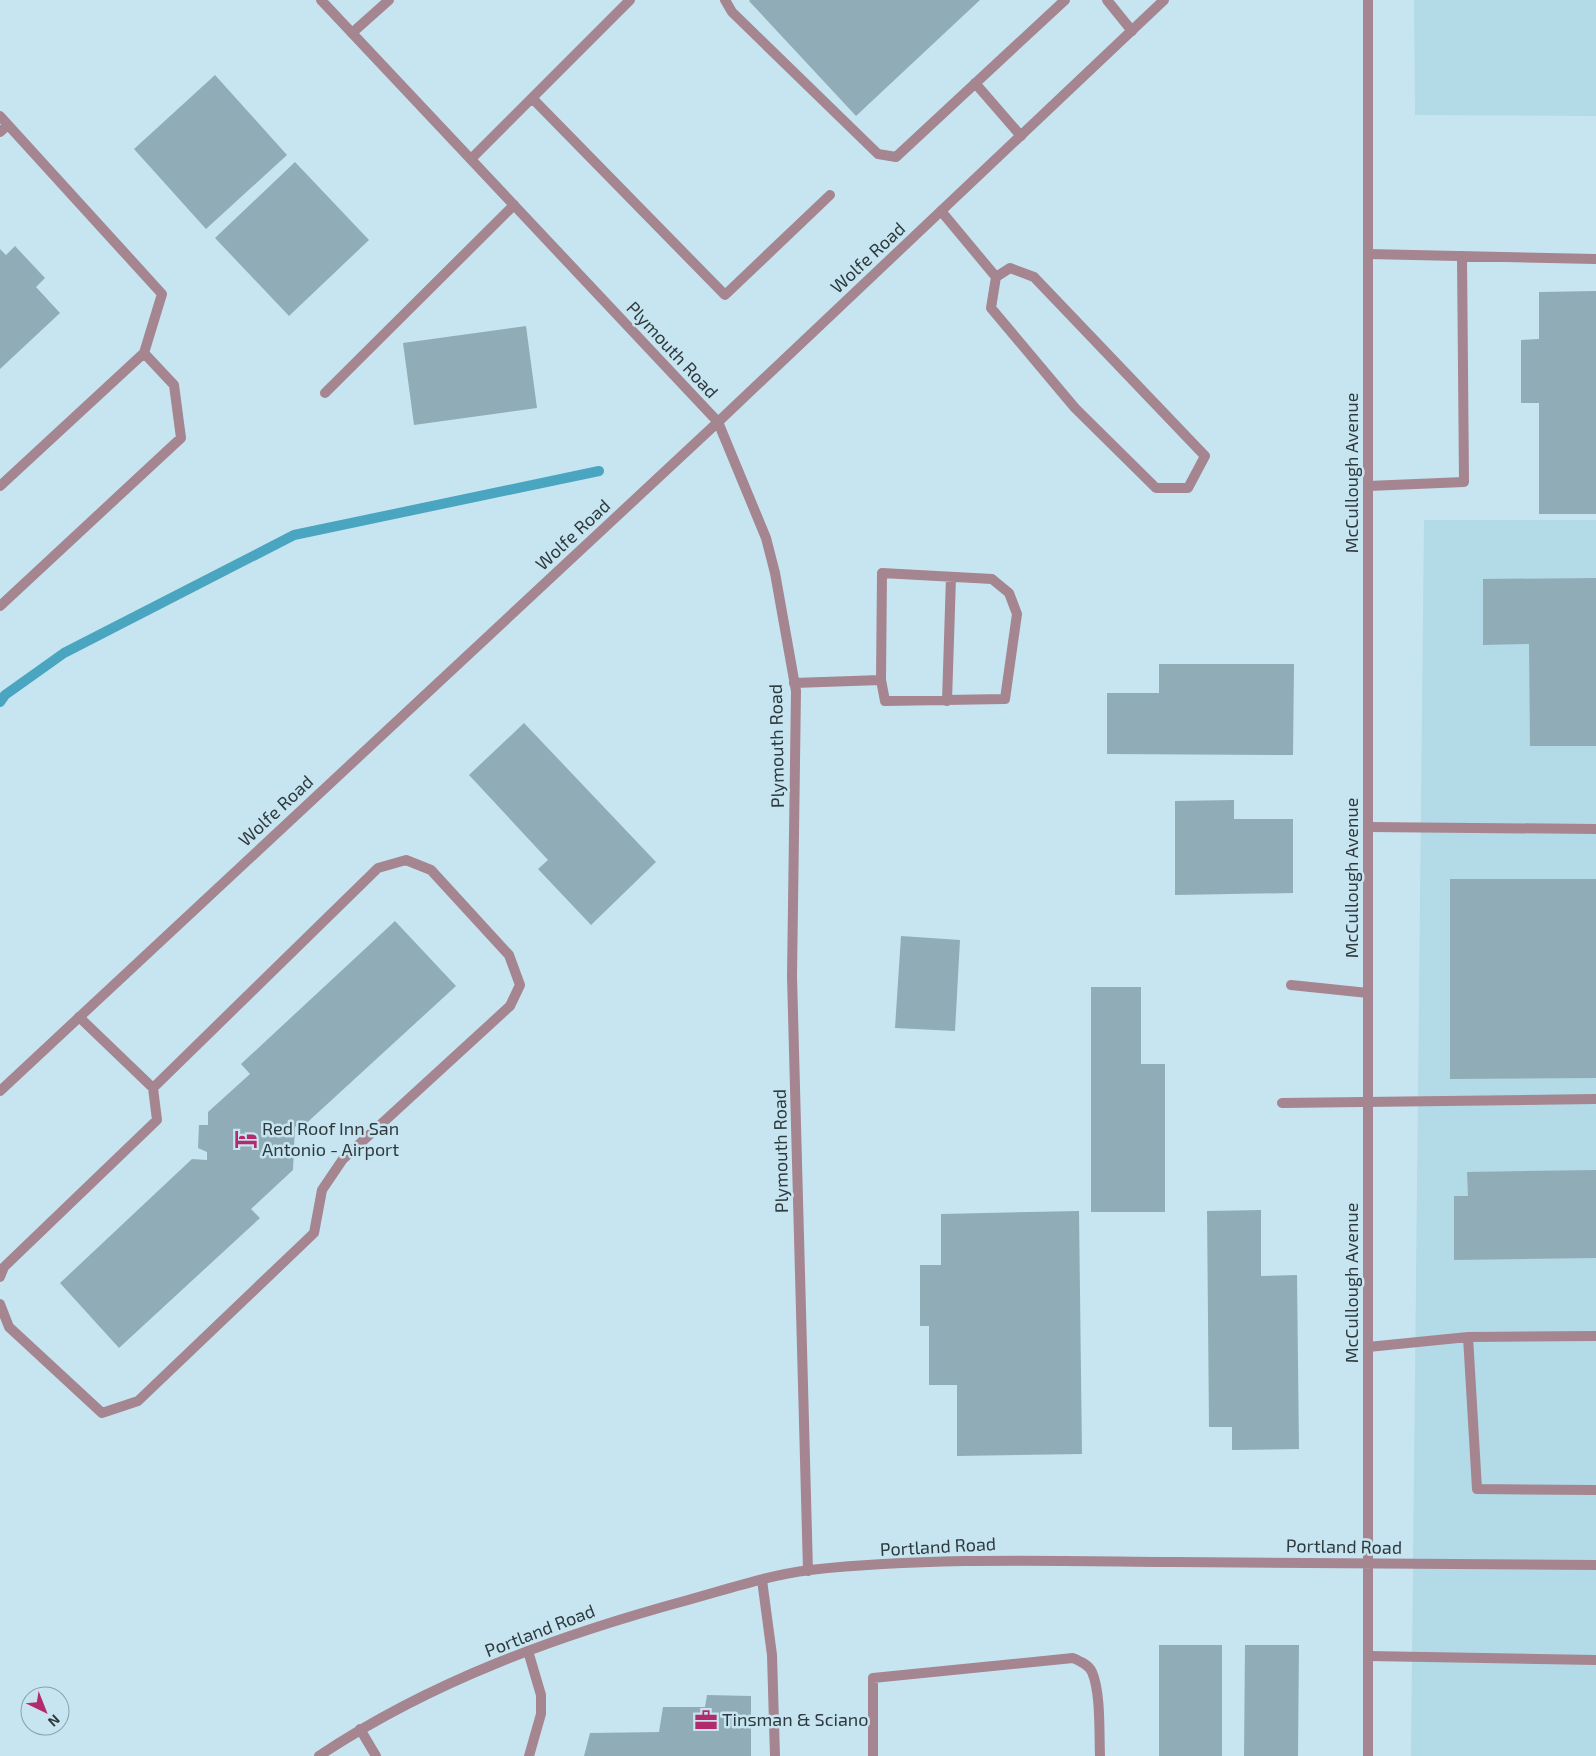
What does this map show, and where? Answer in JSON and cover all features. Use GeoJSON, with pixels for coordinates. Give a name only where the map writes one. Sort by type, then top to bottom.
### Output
{"type":"FeatureCollection","features":[{"type":"Feature","properties":{"kind":"street","name":"Plymouth Road"},"geometry":{"type":"LineString","coordinates":[[321,0],[718,422],[766,538],[775,573],[794,682],[792,976],[808,1570]]}},
{"type":"Feature","properties":{"kind":"street"},"geometry":{"type":"LineString","coordinates":[[352,33],[389,0]]}},
{"type":"Feature","properties":{"kind":"street"},"geometry":{"type":"LineString","coordinates":[[471,159],[630,0]]}},
{"type":"Feature","properties":{"kind":"street"},"geometry":{"type":"LineString","coordinates":[[725,0],[732,12],[878,154],[896,157],[1066,0]]}},
{"type":"Feature","properties":{"kind":"street"},"geometry":{"type":"LineString","coordinates":[[1107,0],[1132,31]]}},
{"type":"Feature","properties":{"kind":"street","name":"Wolfe Road"},"geometry":{"type":"LineString","coordinates":[[0,1091],[718,422],[1164,0]]}},
{"type":"Feature","properties":{"kind":"street","name":"McCullough Avenue"},"geometry":{"type":"LineString","coordinates":[[1368,0],[1368,1756]]}},
{"type":"Feature","properties":{"kind":"street"},"geometry":{"type":"LineString","coordinates":[[975,83],[1021,136]]}},
{"type":"Feature","properties":{"kind":"street"},"geometry":{"type":"LineString","coordinates":[[533,98],[724,295],[830,195]]}},
{"type":"Feature","properties":{"kind":"street"},"geometry":{"type":"LineString","coordinates":[[0,116],[162,294],[144,353],[0,486]]}},
{"type":"Feature","properties":{"kind":"street"},"geometry":{"type":"LineString","coordinates":[[0,132],[8,124]]}},
{"type":"Feature","properties":{"kind":"street"},"geometry":{"type":"LineString","coordinates":[[325,393],[514,205]]}},
{"type":"Feature","properties":{"kind":"street"},"geometry":{"type":"LineString","coordinates":[[942,211],[996,276],[991,308],[1075,408],[1156,488],[1188,488],[1205,456],[1034,277],[1010,268],[996,276]]}},
{"type":"Feature","properties":{"kind":"street"},"geometry":{"type":"LineString","coordinates":[[1368,254],[1596,259]]}},
{"type":"Feature","properties":{"kind":"street"},"geometry":{"type":"LineString","coordinates":[[1368,486],[1464,482],[1462,256]]}},
{"type":"Feature","properties":{"kind":"street"},"geometry":{"type":"LineString","coordinates":[[0,606],[182,438],[174,385],[144,353]]}},
{"type":"Feature","properties":{"kind":"street"},"geometry":{"type":"LineString","coordinates":[[882,572],[951,577],[992,580],[1009,593],[1017,614],[1005,700],[885,701],[881,680],[882,572]]}},
{"type":"Feature","properties":{"kind":"street"},"geometry":{"type":"LineString","coordinates":[[947,701],[951,577]]}},
{"type":"Feature","properties":{"kind":"street"},"geometry":{"type":"LineString","coordinates":[[794,682],[881,680]]}},
{"type":"Feature","properties":{"kind":"street"},"geometry":{"type":"LineString","coordinates":[[1368,828],[1596,829]]}},
{"type":"Feature","properties":{"kind":"street"},"geometry":{"type":"LineString","coordinates":[[0,1304],[9,1327],[102,1413],[138,1401],[314,1233],[322,1190],[344,1159],[510,1006],[520,985],[509,955],[431,870],[406,860],[378,868],[153,1088]]}},
{"type":"Feature","properties":{"kind":"street"},"geometry":{"type":"LineString","coordinates":[[1291,985],[1368,993]]}},
{"type":"Feature","properties":{"kind":"street"},"geometry":{"type":"LineString","coordinates":[[0,1277],[4,1267],[157,1120],[153,1088],[79,1017]]}},
{"type":"Feature","properties":{"kind":"street"},"geometry":{"type":"LineString","coordinates":[[1282,1103],[1596,1099]]}},
{"type":"Feature","properties":{"kind":"street"},"geometry":{"type":"LineString","coordinates":[[1368,1347],[1468,1337],[1596,1336]]}},
{"type":"Feature","properties":{"kind":"street"},"geometry":{"type":"LineString","coordinates":[[1468,1337],[1476,1489],[1596,1490]]}},
{"type":"Feature","properties":{"kind":"street","name":"Portland Road"},"geometry":{"type":"LineString","coordinates":[[319,1756],[360,1729],[442,1687],[528,1651],[625,1617],[762,1580],[808,1570],[973,1560],[1596,1565]]}},
{"type":"Feature","properties":{"kind":"street"},"geometry":{"type":"LineString","coordinates":[[762,1580],[772,1655],[776,1756]]}},
{"type":"Feature","properties":{"kind":"street"},"geometry":{"type":"LineString","coordinates":[[528,1651],[541,1695],[541,1714],[529,1756]]}},
{"type":"Feature","properties":{"kind":"street"},"geometry":{"type":"LineString","coordinates":[[1368,1656],[1596,1660]]}},
{"type":"Feature","properties":{"kind":"street"},"geometry":{"type":"LineString","coordinates":[[873,1756],[873,1678],[1073,1658],[1081,1661],[1092,1671],[1098,1708],[1100,1756]]}},
{"type":"Feature","properties":{"kind":"street"},"geometry":{"type":"LineString","coordinates":[[360,1729],[376,1756]]}},
{"type":"Feature","properties":{"kind":"shaded area"},"geometry":{"type":"Polygon","coordinates":[[[1414,0],[1596,0],[1596,116],[1415,115],[1414,0]]]}},
{"type":"Feature","properties":{"kind":"shaded area"},"geometry":{"type":"Polygon","coordinates":[[[1424,520],[1596,520],[1596,1756],[1411,1756],[1424,520]]]}},
{"type":"Feature","properties":{"kind":"building"},"geometry":{"type":"Polygon","coordinates":[[[750,0],[980,0],[856,116],[750,0]]]}},
{"type":"Feature","properties":{"kind":"building"},"geometry":{"type":"Polygon","coordinates":[[[215,75],[287,155],[206,229],[134,149],[215,75]]]}},
{"type":"Feature","properties":{"kind":"building"},"geometry":{"type":"Polygon","coordinates":[[[295,162],[369,240],[289,316],[215,238],[295,162]]]}},
{"type":"Feature","properties":{"kind":"building"},"geometry":{"type":"Polygon","coordinates":[[[15,246],[45,278],[36,287],[60,313],[0,369],[0,249],[6,255],[15,246]]]}},
{"type":"Feature","properties":{"kind":"building"},"geometry":{"type":"Polygon","coordinates":[[[1596,291],[1596,514],[1539,514],[1539,403],[1521,403],[1521,340],[1539,339],[1539,292],[1596,291]]]}},
{"type":"Feature","properties":{"kind":"building"},"geometry":{"type":"Polygon","coordinates":[[[526,326],[537,408],[414,425],[403,343],[526,326]]]}},
{"type":"Feature","properties":{"kind":"building"},"geometry":{"type":"Polygon","coordinates":[[[1596,578],[1596,746],[1530,746],[1529,644],[1483,645],[1483,579],[1596,578]]]}},
{"type":"Feature","properties":{"kind":"building"},"geometry":{"type":"Polygon","coordinates":[[[1159,664],[1294,664],[1293,755],[1107,754],[1107,693],[1159,693],[1159,664]]]}},
{"type":"Feature","properties":{"kind":"building"},"geometry":{"type":"Polygon","coordinates":[[[524,723],[656,862],[591,925],[538,869],[548,860],[469,775],[524,723]]]}},
{"type":"Feature","properties":{"kind":"building"},"geometry":{"type":"Polygon","coordinates":[[[1234,800],[1234,819],[1293,819],[1293,893],[1175,895],[1175,801],[1234,800]]]}},
{"type":"Feature","properties":{"kind":"building"},"geometry":{"type":"Polygon","coordinates":[[[1450,879],[1596,879],[1596,1078],[1450,1079],[1450,879]]]}},
{"type":"Feature","properties":{"kind":"building","name":"Red Roof Inn San Antonio - Airport"},"geometry":{"type":"Polygon","coordinates":[[[395,921],[456,986],[299,1130],[295,1126],[293,1170],[251,1209],[260,1218],[119,1348],[60,1283],[192,1159],[207,1160],[207,1152],[198,1148],[199,1125],[208,1125],[208,1112],[250,1074],[241,1064],[395,921]]]}},
{"type":"Feature","properties":{"kind":"building"},"geometry":{"type":"Polygon","coordinates":[[[901,936],[960,940],[955,1031],[895,1028],[901,936]]]}},
{"type":"Feature","properties":{"kind":"building"},"geometry":{"type":"Polygon","coordinates":[[[1091,987],[1141,987],[1141,1064],[1165,1064],[1165,1212],[1091,1212],[1091,987]]]}},
{"type":"Feature","properties":{"kind":"building"},"geometry":{"type":"Polygon","coordinates":[[[1596,1170],[1596,1258],[1454,1260],[1454,1196],[1468,1196],[1467,1172],[1596,1170]]]}},
{"type":"Feature","properties":{"kind":"building"},"geometry":{"type":"Polygon","coordinates":[[[1261,1210],[1261,1276],[1297,1275],[1299,1449],[1232,1450],[1232,1427],[1209,1427],[1207,1211],[1261,1210]]]}},
{"type":"Feature","properties":{"kind":"building"},"geometry":{"type":"Polygon","coordinates":[[[1079,1211],[1082,1454],[957,1456],[957,1385],[929,1385],[929,1326],[920,1326],[920,1265],[941,1265],[941,1214],[1079,1211]]]}},
{"type":"Feature","properties":{"kind":"building"},"geometry":{"type":"Polygon","coordinates":[[[1159,1645],[1222,1645],[1222,1756],[1159,1756],[1159,1645]]]}},
{"type":"Feature","properties":{"kind":"building"},"geometry":{"type":"Polygon","coordinates":[[[1245,1645],[1299,1645],[1298,1756],[1244,1756],[1245,1645]]]}},
{"type":"Feature","properties":{"kind":"building","name":"Tinsman & Sciano"},"geometry":{"type":"Polygon","coordinates":[[[707,1695],[751,1696],[751,1756],[584,1756],[590,1733],[659,1732],[663,1707],[705,1707],[707,1695]]]}},
{"type":"Feature","properties":{"kind":"waterway"},"geometry":{"type":"LineString","coordinates":[[0,702],[5,695],[64,653],[294,535],[599,471]]}},
{"type":"Feature","properties":{"kind":"place","name":"Red Roof Inn San Antonio - Airport"},"geometry":{"type":"Point","coordinates":[246,1139]}},
{"type":"Feature","properties":{"kind":"place","name":"Tinsman & Sciano"},"geometry":{"type":"Point","coordinates":[706,1720]}}]}
